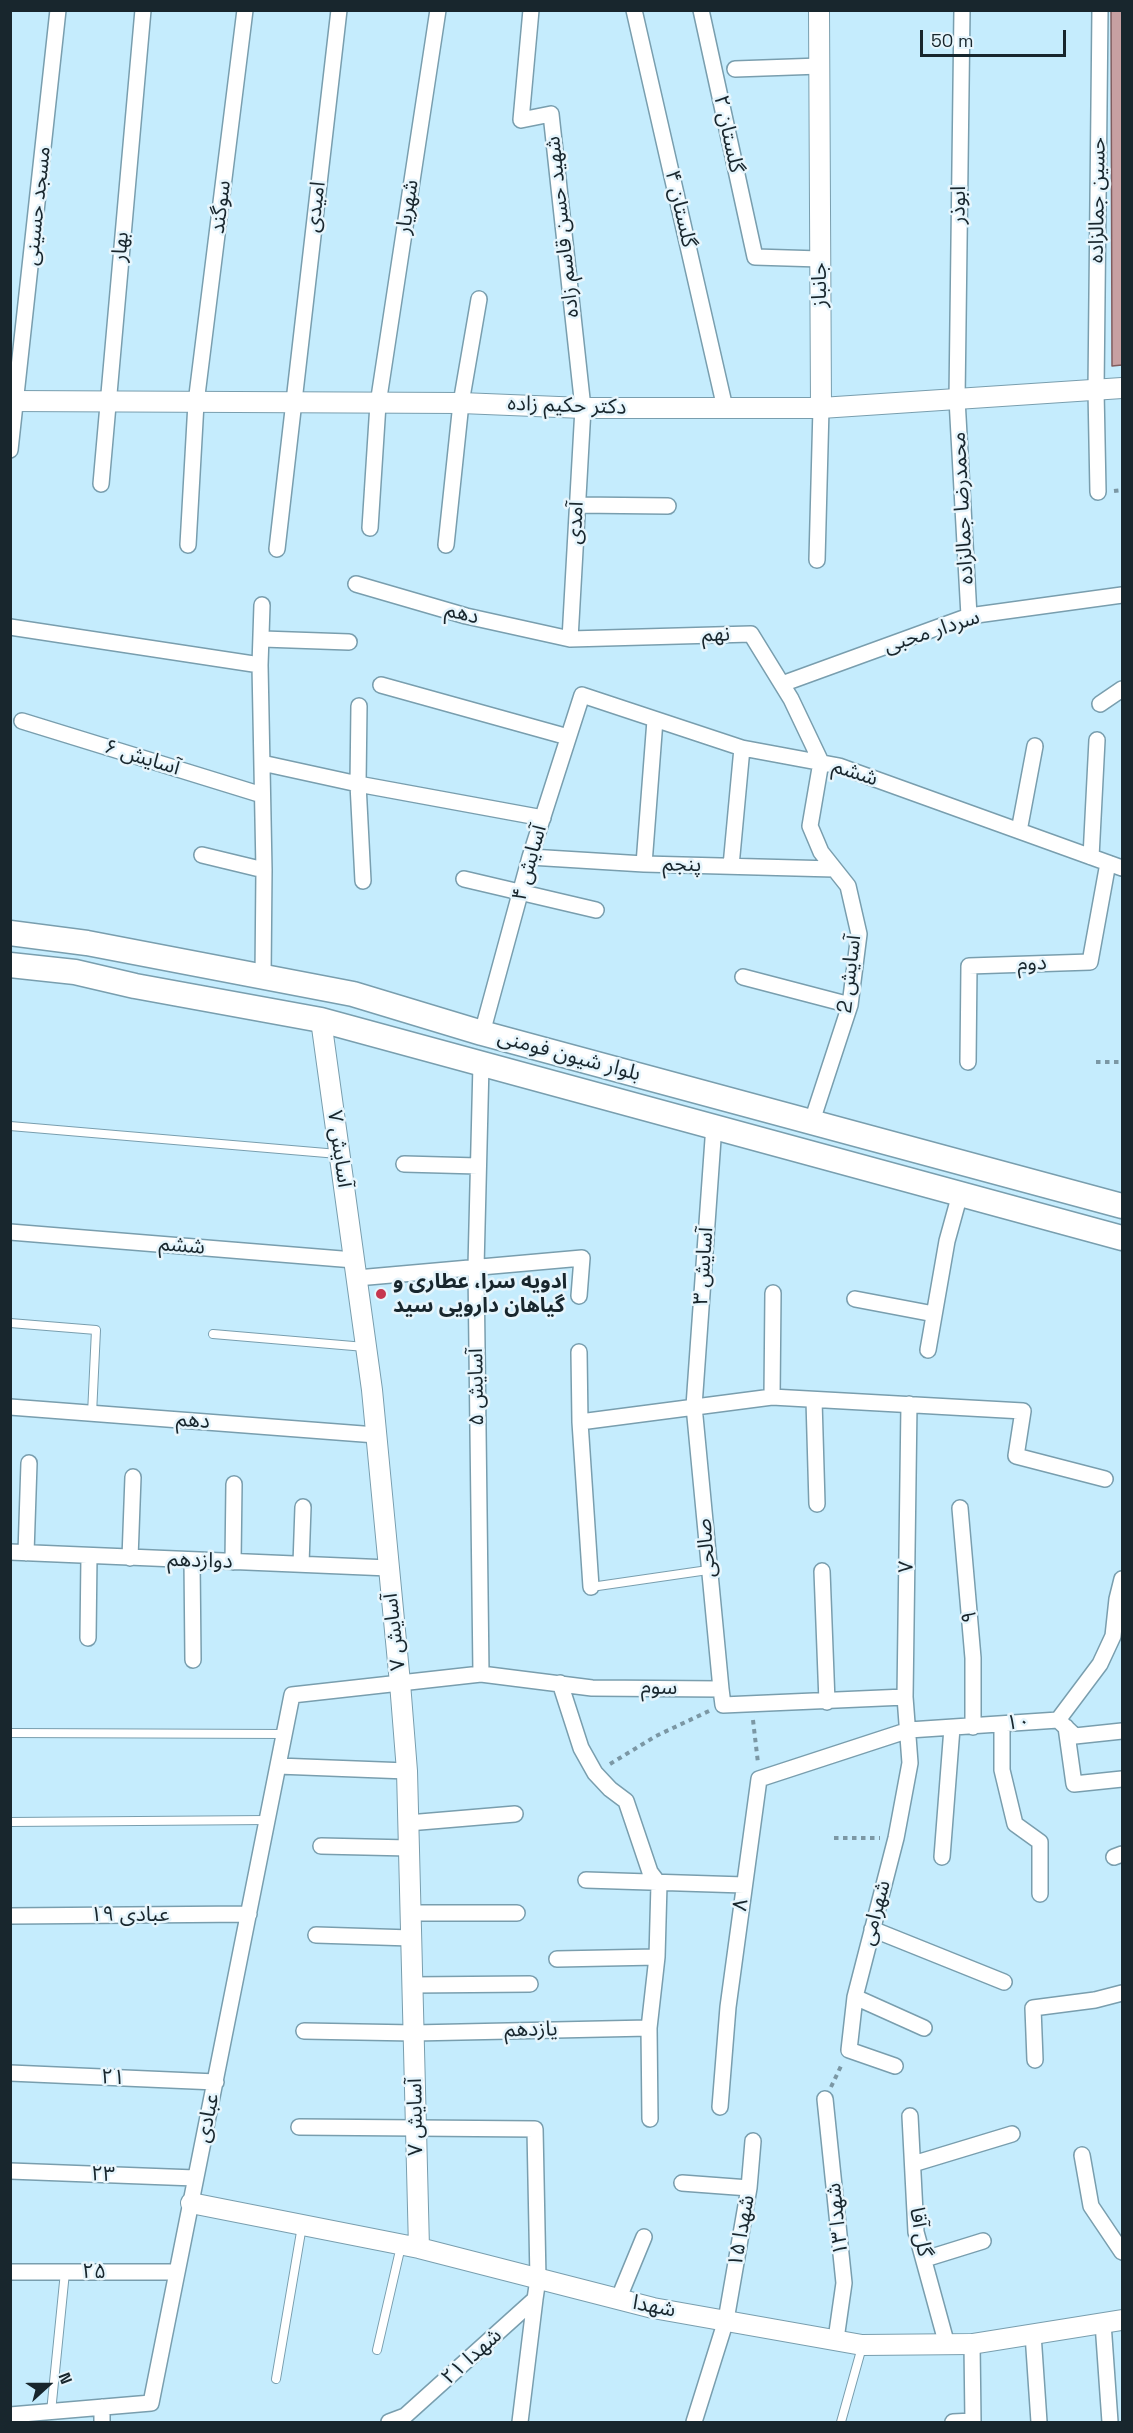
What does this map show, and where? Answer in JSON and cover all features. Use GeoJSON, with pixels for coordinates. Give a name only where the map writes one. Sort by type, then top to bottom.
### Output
{"type":"FeatureCollection","features":[{"type":"Feature","properties":{"kind":"main road","name":"بلوار شیون فومنی"},"geometry":{"type":"LineString","coordinates":[[10,933],[144,954],[353,994],[482,1033],[1122,1206]]}},
{"type":"Feature","properties":{"kind":"main road"},"geometry":{"type":"LineString","coordinates":[[135,986],[144,954]]}},
{"type":"Feature","properties":{"kind":"main road","name":"بلوار شیون فومنی"},"geometry":{"type":"LineString","coordinates":[[10,965],[75,972],[135,986],[321,1020],[714,1125],[1122,1238]]}},
{"type":"Feature","properties":{"kind":"street","name":"مسجد حسینی"},"geometry":{"type":"LineString","coordinates":[[10,450],[58,10]]}},
{"type":"Feature","properties":{"kind":"street","name":"بهار"},"geometry":{"type":"LineString","coordinates":[[101,484],[143,10]]}},
{"type":"Feature","properties":{"kind":"street","name":"سوگند"},"geometry":{"type":"LineString","coordinates":[[188,546],[196,403],[245,10]]}},
{"type":"Feature","properties":{"kind":"street","name":"امیدی"},"geometry":{"type":"LineString","coordinates":[[277,549],[339,10]]}},
{"type":"Feature","properties":{"kind":"street","name":"شهریار"},"geometry":{"type":"LineString","coordinates":[[370,528],[378,404],[438,10]]}},
{"type":"Feature","properties":{"kind":"street","name":"شهید حسن قاسم زاده"},"geometry":{"type":"LineString","coordinates":[[531,10],[521,120],[551,114],[583,408]]}},
{"type":"Feature","properties":{"kind":"street","name":"گلستان ۴"},"geometry":{"type":"LineString","coordinates":[[634,10],[725,408]]}},
{"type":"Feature","properties":{"kind":"street","name":"گلستان ۲"},"geometry":{"type":"LineString","coordinates":[[701,10],[755,257],[820,259]]}},
{"type":"Feature","properties":{"kind":"street","name":"جانباز"},"geometry":{"type":"LineString","coordinates":[[817,560],[821,408],[819,10]]}},
{"type":"Feature","properties":{"kind":"street","name":"ابوذر"},"geometry":{"type":"LineString","coordinates":[[957,399],[962,10]]}},
{"type":"Feature","properties":{"kind":"street","name":"حسین جمالزاده"},"geometry":{"type":"LineString","coordinates":[[1098,492],[1096,390],[1100,10]]}},
{"type":"Feature","properties":{"kind":"street"},"geometry":{"type":"LineString","coordinates":[[735,69],[820,66]]}},
{"type":"Feature","properties":{"kind":"street"},"geometry":{"type":"LineString","coordinates":[[446,545],[461,403],[479,299]]}},
{"type":"Feature","properties":{"kind":"street","name":"دکتر حکیم زاده"},"geometry":{"type":"LineString","coordinates":[[14,401],[461,403],[583,408],[821,408],[1122,388]]}},
{"type":"Feature","properties":{"kind":"street","name":"محمدرضا جمالزاده"},"geometry":{"type":"LineString","coordinates":[[957,399],[969,616]]}},
{"type":"Feature","properties":{"kind":"street","name":"آمدی"},"geometry":{"type":"LineString","coordinates":[[570,639],[583,408]]}},
{"type":"Feature","properties":{"kind":"street"},"geometry":{"type":"LineString","coordinates":[[577,505],[668,506]]}},
{"type":"Feature","properties":{"kind":"street","name":"دهم"},"geometry":{"type":"LineString","coordinates":[[356,584],[466,616],[570,639]]}},
{"type":"Feature","properties":{"kind":"street","name":"سردار محبی"},"geometry":{"type":"LineString","coordinates":[[782,684],[969,616],[1122,595]]}},
{"type":"Feature","properties":{"kind":"street"},"geometry":{"type":"LineString","coordinates":[[262,605],[263,639],[260,665],[264,870],[263,977]]}},
{"type":"Feature","properties":{"kind":"street"},"geometry":{"type":"LineString","coordinates":[[10,627],[260,665]]}},
{"type":"Feature","properties":{"kind":"street","name":"نهم"},"geometry":{"type":"LineString","coordinates":[[570,639],[751,634],[782,684],[821,762]]}},
{"type":"Feature","properties":{"kind":"street"},"geometry":{"type":"LineString","coordinates":[[263,639],[349,642]]}},
{"type":"Feature","properties":{"kind":"street"},"geometry":{"type":"LineString","coordinates":[[381,685],[568,737]]}},
{"type":"Feature","properties":{"kind":"street"},"geometry":{"type":"LineString","coordinates":[[1100,704],[1122,689]]}},
{"type":"Feature","properties":{"kind":"street","name":"ششم"},"geometry":{"type":"LineString","coordinates":[[582,695],[742,748],[839,766],[1115,865]]}},
{"type":"Feature","properties":{"kind":"street","name":"آسایش ۴"},"geometry":{"type":"LineString","coordinates":[[482,1033],[530,857],[582,695]]}},
{"type":"Feature","properties":{"kind":"street"},"geometry":{"type":"LineString","coordinates":[[359,706],[358,784],[363,881]]}},
{"type":"Feature","properties":{"kind":"street"},"geometry":{"type":"LineString","coordinates":[[644,864],[655,720]]}},
{"type":"Feature","properties":{"kind":"street","name":"آسایش ۶"},"geometry":{"type":"LineString","coordinates":[[22,721],[262,795]]}},
{"type":"Feature","properties":{"kind":"street"},"geometry":{"type":"LineString","coordinates":[[1091,857],[1097,740]]}},
{"type":"Feature","properties":{"kind":"street"},"geometry":{"type":"LineString","coordinates":[[1019,831],[1035,746]]}},
{"type":"Feature","properties":{"kind":"street"},"geometry":{"type":"LineString","coordinates":[[731,866],[742,748]]}},
{"type":"Feature","properties":{"kind":"street","name":"آسایش 2"},"geometry":{"type":"LineString","coordinates":[[812,1121],[850,1005],[859,934],[848,886],[821,852],[810,826],[821,762]]}},
{"type":"Feature","properties":{"kind":"street"},"geometry":{"type":"LineString","coordinates":[[262,763],[358,784],[543,818]]}},
{"type":"Feature","properties":{"kind":"street"},"geometry":{"type":"LineString","coordinates":[[202,855],[264,870]]}},
{"type":"Feature","properties":{"kind":"street","name":"پنجم"},"geometry":{"type":"LineString","coordinates":[[530,857],[644,864],[834,869]]}},
{"type":"Feature","properties":{"kind":"street","name":"دوم"},"geometry":{"type":"LineString","coordinates":[[968,1062],[969,966],[1090,962],[1115,865]]}},
{"type":"Feature","properties":{"kind":"street"},"geometry":{"type":"LineString","coordinates":[[464,879],[596,910]]}},
{"type":"Feature","properties":{"kind":"street"},"geometry":{"type":"LineString","coordinates":[[743,977],[850,1005]]}},
{"type":"Feature","properties":{"kind":"street","name":"آسایش ۷"},"geometry":{"type":"LineString","coordinates":[[321,1020],[366,1347],[407,1771],[416,2128],[410,2246]]}},
{"type":"Feature","properties":{"kind":"street","name":"آسایش ۵"},"geometry":{"type":"LineString","coordinates":[[481,1064],[476,1267],[481,1674]]}},
{"type":"Feature","properties":{"kind":"street","name":"آسایش ۳"},"geometry":{"type":"LineString","coordinates":[[694,1406],[714,1125]]}},
{"type":"Feature","properties":{"kind":"street"},"geometry":{"type":"LineString","coordinates":[[405,1164],[478,1166]]}},
{"type":"Feature","properties":{"kind":"street"},"geometry":{"type":"LineString","coordinates":[[928,1350],[947,1241],[960,1194]]}},
{"type":"Feature","properties":{"kind":"street","name":"ششم"},"geometry":{"type":"LineString","coordinates":[[10,1232],[355,1269],[476,1267],[582,1258],[579,1296]]}},
{"type":"Feature","properties":{"kind":"street"},"geometry":{"type":"LineString","coordinates":[[772,1397],[773,1293]]}},
{"type":"Feature","properties":{"kind":"street"},"geometry":{"type":"LineString","coordinates":[[855,1299],[934,1314]]}},
{"type":"Feature","properties":{"kind":"street"},"geometry":{"type":"LineString","coordinates":[[579,1352],[580,1422],[591,1587]]}},
{"type":"Feature","properties":{"kind":"street"},"geometry":{"type":"LineString","coordinates":[[580,1422],[772,1397],[1023,1411],[1016,1456],[1105,1479]]}},
{"type":"Feature","properties":{"kind":"street"},"geometry":{"type":"LineString","coordinates":[[814,1400],[817,1504]]}},
{"type":"Feature","properties":{"kind":"street","name":"۷"},"geometry":{"type":"LineString","coordinates":[[909,1404],[905,1697],[909,1730]]}},
{"type":"Feature","properties":{"kind":"street","name":"صالحی"},"geometry":{"type":"LineString","coordinates":[[694,1406],[722,1697]]}},
{"type":"Feature","properties":{"kind":"street","name":"دهم"},"geometry":{"type":"LineString","coordinates":[[10,1407],[376,1435]]}},
{"type":"Feature","properties":{"kind":"street"},"geometry":{"type":"LineString","coordinates":[[26,1553],[29,1463]]}},
{"type":"Feature","properties":{"kind":"street"},"geometry":{"type":"LineString","coordinates":[[130,1558],[133,1477]]}},
{"type":"Feature","properties":{"kind":"street"},"geometry":{"type":"LineString","coordinates":[[233,1562],[234,1484]]}},
{"type":"Feature","properties":{"kind":"street"},"geometry":{"type":"LineString","coordinates":[[301,1564],[303,1507]]}},
{"type":"Feature","properties":{"kind":"street","name":"۹"},"geometry":{"type":"LineString","coordinates":[[960,1508],[973,1658],[973,1727]]}},
{"type":"Feature","properties":{"kind":"street","name":"دوازدهم"},"geometry":{"type":"LineString","coordinates":[[10,1552],[388,1568]]}},
{"type":"Feature","properties":{"kind":"street"},"geometry":{"type":"LineString","coordinates":[[88,1638],[89,1556]]}},
{"type":"Feature","properties":{"kind":"street"},"geometry":{"type":"LineString","coordinates":[[192,1560],[193,1659]]}},
{"type":"Feature","properties":{"kind":"street"},"geometry":{"type":"LineString","coordinates":[[822,1571],[828,1702]]}},
{"type":"Feature","properties":{"kind":"street"},"geometry":{"type":"LineString","coordinates":[[1122,1579],[1117,1599],[1113,1636],[1100,1664],[1062,1724],[1074,1784],[1122,1779]]}},
{"type":"Feature","properties":{"kind":"street","name":"سوم"},"geometry":{"type":"LineString","coordinates":[[292,1695],[481,1674],[592,1688],[722,1697],[752,1704],[905,1697]]}},
{"type":"Feature","properties":{"kind":"street"},"geometry":{"type":"LineString","coordinates":[[560,1683],[581,1748],[595,1773],[610,1789],[627,1801],[650,1872],[659,1884],[657,1958],[649,2028],[650,2119]]}},
{"type":"Feature","properties":{"kind":"street","name":"عبادی"},"geometry":{"type":"LineString","coordinates":[[20,2417],[51,2412],[102,2415],[151,2403],[292,1695]]}},
{"type":"Feature","properties":{"kind":"street","name":"۱۰"},"geometry":{"type":"LineString","coordinates":[[759,1779],[909,1730],[1062,1724],[1076,1736],[1122,1731]]}},
{"type":"Feature","properties":{"kind":"street"},"geometry":{"type":"LineString","coordinates":[[1002,1725],[1002,1770],[1016,1824],[1040,1842],[1041,1894]]}},
{"type":"Feature","properties":{"kind":"street"},"geometry":{"type":"LineString","coordinates":[[942,1857],[952,1728]]}},
{"type":"Feature","properties":{"kind":"street","name":"شهرامی"},"geometry":{"type":"LineString","coordinates":[[849,2050],[855,1997],[896,1838],[910,1763],[909,1730]]}},
{"type":"Feature","properties":{"kind":"street"},"geometry":{"type":"LineString","coordinates":[[278,1766],[407,1771]]}},
{"type":"Feature","properties":{"kind":"street","name":"۸"},"geometry":{"type":"LineString","coordinates":[[720,2107],[728,2007],[759,1779]]}},
{"type":"Feature","properties":{"kind":"street"},"geometry":{"type":"LineString","coordinates":[[408,1823],[515,1814]]}},
{"type":"Feature","properties":{"kind":"street"},"geometry":{"type":"LineString","coordinates":[[321,1846],[409,1848]]}},
{"type":"Feature","properties":{"kind":"street"},"geometry":{"type":"LineString","coordinates":[[586,1880],[744,1885]]}},
{"type":"Feature","properties":{"kind":"street"},"geometry":{"type":"LineString","coordinates":[[411,1913],[517,1913]]}},
{"type":"Feature","properties":{"kind":"street","name":"عبادی ۱۹"},"geometry":{"type":"LineString","coordinates":[[10,1916],[249,1914]]}},
{"type":"Feature","properties":{"kind":"street"},"geometry":{"type":"LineString","coordinates":[[872,1929],[1004,1983]]}},
{"type":"Feature","properties":{"kind":"street"},"geometry":{"type":"LineString","coordinates":[[316,1935],[411,1938]]}},
{"type":"Feature","properties":{"kind":"street"},"geometry":{"type":"LineString","coordinates":[[557,1959],[657,1958]]}},
{"type":"Feature","properties":{"kind":"street"},"geometry":{"type":"LineString","coordinates":[[412,1985],[530,1984]]}},
{"type":"Feature","properties":{"kind":"street"},"geometry":{"type":"LineString","coordinates":[[1035,2061],[1034,2008],[1095,2000],[1122,1993]]}},
{"type":"Feature","properties":{"kind":"street"},"geometry":{"type":"LineString","coordinates":[[855,1997],[924,2028]]}},
{"type":"Feature","properties":{"kind":"street","name":"یازدهم"},"geometry":{"type":"LineString","coordinates":[[304,2031],[414,2033],[649,2028]]}},
{"type":"Feature","properties":{"kind":"street"},"geometry":{"type":"LineString","coordinates":[[849,2050],[895,2066]]}},
{"type":"Feature","properties":{"kind":"street","name":"۲۱"},"geometry":{"type":"LineString","coordinates":[[10,2073],[216,2082]]}},
{"type":"Feature","properties":{"kind":"street","name":"شهدا ۱۳"},"geometry":{"type":"LineString","coordinates":[[825,2099],[844,2283],[836,2339]]}},
{"type":"Feature","properties":{"kind":"street","name":"گل آقا"},"geometry":{"type":"LineString","coordinates":[[910,2116],[916,2232],[947,2345]]}},
{"type":"Feature","properties":{"kind":"street"},"geometry":{"type":"LineString","coordinates":[[300,2127],[535,2129],[538,2279],[520,2422]]}},
{"type":"Feature","properties":{"kind":"street"},"geometry":{"type":"LineString","coordinates":[[913,2164],[1012,2134]]}},
{"type":"Feature","properties":{"kind":"street","name":"شهدا ۱۵"},"geometry":{"type":"LineString","coordinates":[[694,2422],[726,2320],[749,2188],[753,2141]]}},
{"type":"Feature","properties":{"kind":"street"},"geometry":{"type":"LineString","coordinates":[[1082,2155],[1091,2206],[1122,2252]]}},
{"type":"Feature","properties":{"kind":"street","name":"۲۳"},"geometry":{"type":"LineString","coordinates":[[10,2171],[195,2178]]}},
{"type":"Feature","properties":{"kind":"street"},"geometry":{"type":"LineString","coordinates":[[682,2183],[749,2188]]}},
{"type":"Feature","properties":{"kind":"street","name":"شهدا"},"geometry":{"type":"LineString","coordinates":[[191,2203],[410,2246],[618,2300],[836,2339],[862,2346],[972,2343],[1122,2320]]}},
{"type":"Feature","properties":{"kind":"street"},"geometry":{"type":"LineString","coordinates":[[618,2300],[644,2237]]}},
{"type":"Feature","properties":{"kind":"street"},"geometry":{"type":"LineString","coordinates":[[925,2259],[983,2241]]}},
{"type":"Feature","properties":{"kind":"street","name":"۲۵"},"geometry":{"type":"LineString","coordinates":[[10,2272],[177,2272]]}},
{"type":"Feature","properties":{"kind":"street","name":"شهدا ۲۱"},"geometry":{"type":"LineString","coordinates":[[389,2422],[405,2416],[535,2299]]}},
{"type":"Feature","properties":{"kind":"street"},"geometry":{"type":"LineString","coordinates":[[1102,2323],[1110,2422]]}},
{"type":"Feature","properties":{"kind":"street"},"geometry":{"type":"LineString","coordinates":[[1033,2334],[1039,2422]]}},
{"type":"Feature","properties":{"kind":"street"},"geometry":{"type":"LineString","coordinates":[[953,2422],[973,2422],[972,2343]]}},
{"type":"Feature","properties":{"kind":"lane"},"geometry":{"type":"LineString","coordinates":[[10,1126],[339,1154]]}},
{"type":"Feature","properties":{"kind":"lane"},"geometry":{"type":"LineString","coordinates":[[10,1323],[96,1330],[92,1414]]}},
{"type":"Feature","properties":{"kind":"lane"},"geometry":{"type":"LineString","coordinates":[[213,1334],[366,1347]]}},
{"type":"Feature","properties":{"kind":"lane"},"geometry":{"type":"LineString","coordinates":[[591,1587],[708,1570]]}},
{"type":"Feature","properties":{"kind":"lane"},"geometry":{"type":"LineString","coordinates":[[10,1733],[285,1734]]}},
{"type":"Feature","properties":{"kind":"lane"},"geometry":{"type":"LineString","coordinates":[[10,1822],[268,1820]]}},
{"type":"Feature","properties":{"kind":"lane"},"geometry":{"type":"LineString","coordinates":[[276,2379],[302,2225]]}},
{"type":"Feature","properties":{"kind":"lane"},"geometry":{"type":"LineString","coordinates":[[376,2350],[410,2246]]}},
{"type":"Feature","properties":{"kind":"lane"},"geometry":{"type":"LineString","coordinates":[[51,2412],[64,2272]]}},
{"type":"Feature","properties":{"kind":"lane"},"geometry":{"type":"LineString","coordinates":[[842,2422],[862,2346]]}},
{"type":"Feature","properties":{"kind":"path"},"geometry":{"type":"LineString","coordinates":[[1096,1062],[1122,1062]]}},
{"type":"Feature","properties":{"kind":"path"},"geometry":{"type":"LineString","coordinates":[[595,1773],[722,1697]]}},
{"type":"Feature","properties":{"kind":"path"},"geometry":{"type":"LineString","coordinates":[[752,1704],[759,1779]]}},
{"type":"Feature","properties":{"kind":"path"},"geometry":{"type":"LineString","coordinates":[[834,1838],[896,1838]]}},
{"type":"Feature","properties":{"kind":"path"},"geometry":{"type":"LineString","coordinates":[[825,2099],[849,2050]]}},
{"type":"Feature","properties":{"kind":"building"},"geometry":{"type":"Polygon","coordinates":[[[1111,10],[1122,10],[1122,365],[1112,366],[1111,10]]]}},
{"type":"Feature","properties":{"kind":"place","name":"ادویه سرا، عطاری و گیاهان دارویی سید"},"geometry":{"type":"Point","coordinates":[381,1294]}}]}
